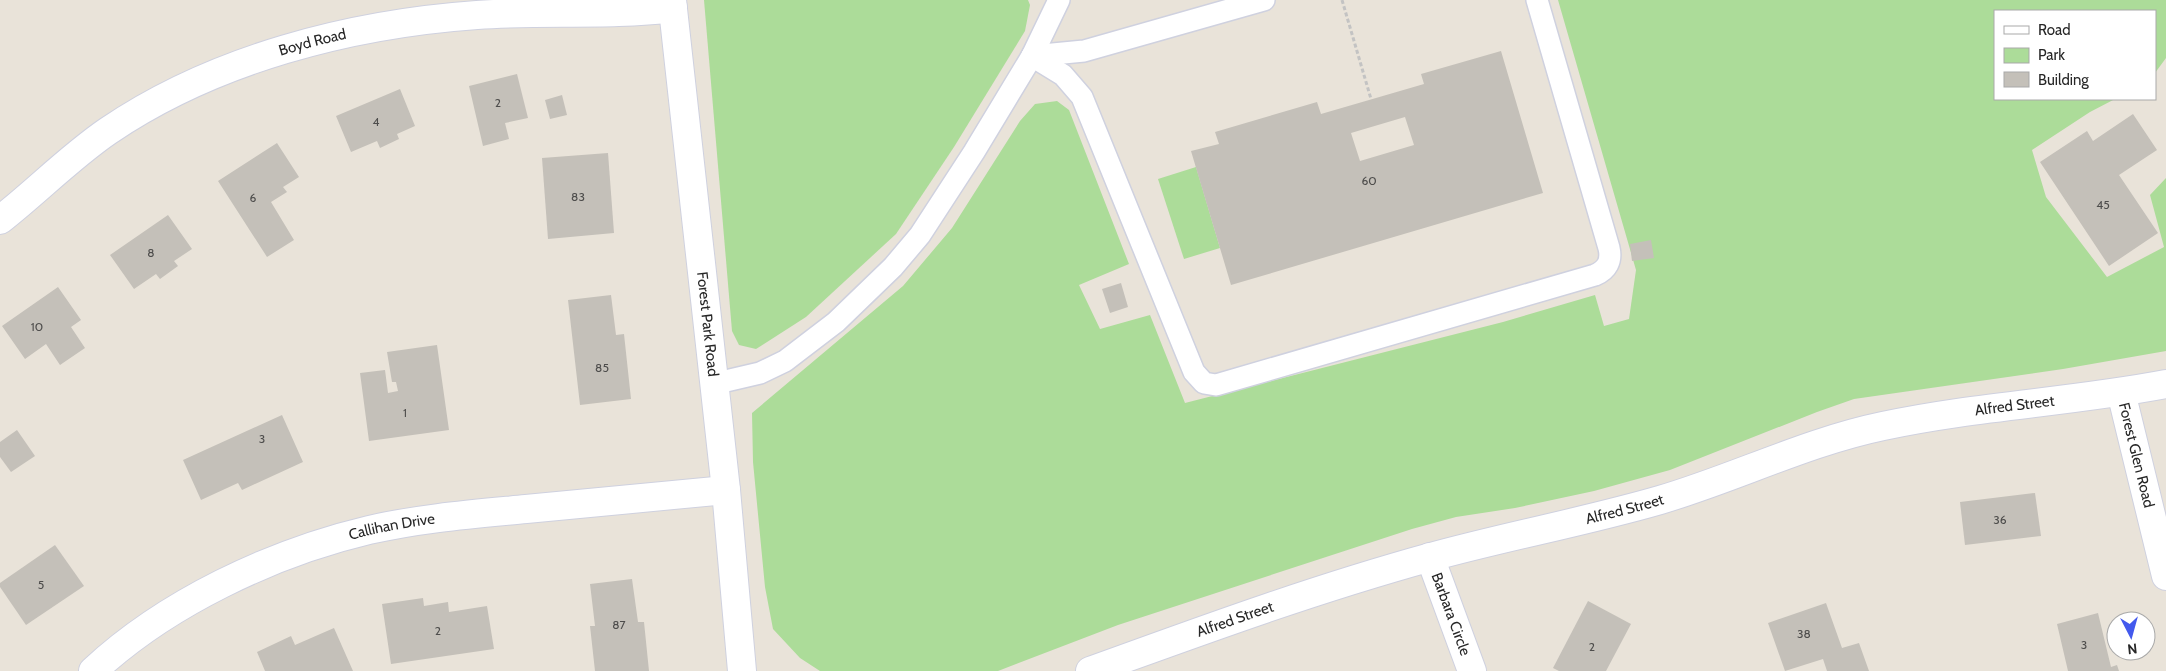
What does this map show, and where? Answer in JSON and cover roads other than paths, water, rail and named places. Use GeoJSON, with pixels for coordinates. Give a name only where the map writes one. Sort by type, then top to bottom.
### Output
{"type":"FeatureCollection","features":[{"type":"Feature","properties":{"kind":"street","name":"Boyd Road"},"geometry":{"type":"LineString","coordinates":[[0,220],[62,166],[127,119],[206,79],[274,54],[346,35],[444,18],[519,13],[615,14],[673,4]]}},
{"type":"Feature","properties":{"kind":"street","name":"Forest Park Road"},"geometry":{"type":"LineString","coordinates":[[673,4],[726,490],[742,660],[758,671]]}},
{"type":"Feature","properties":{"kind":"street","name":"Alfred Street"},"geometry":{"type":"LineString","coordinates":[[1090,671],[1250,613],[1430,557],[1662,500],[1799,450],[1861,431],[1922,419],[2121,392],[2166,384]]}},
{"type":"Feature","properties":{"kind":"street","name":"Forest Glen Road"},"geometry":{"type":"LineString","coordinates":[[2121,392],[2166,576]]}},
{"type":"Feature","properties":{"kind":"street","name":"Callihan Drive"},"geometry":{"type":"LineString","coordinates":[[93,671],[149,627],[201,595],[283,558],[340,538],[369,530],[430,519],[726,490]]}},
{"type":"Feature","properties":{"kind":"street","name":"Barbara Circle"},"geometry":{"type":"LineString","coordinates":[[1430,557],[1472,671]]}},
{"type":"Feature","properties":{"kind":"lane"},"geometry":{"type":"LineString","coordinates":[[713,384],[760,373],[785,361],[861,300],[920,235],[1032,56],[1059,0]]}},
{"type":"Feature","properties":{"kind":"lane"},"geometry":{"type":"LineString","coordinates":[[1032,56],[1084,51],[1264,0]]}},
{"type":"Feature","properties":{"kind":"lane"},"geometry":{"type":"LineString","coordinates":[[1032,56],[1063,75],[1082,97],[1194,372],[1201,381],[1208,385],[1216,385],[1595,275],[1605,268],[1610,256],[1610,248],[1537,0]]}}]}
